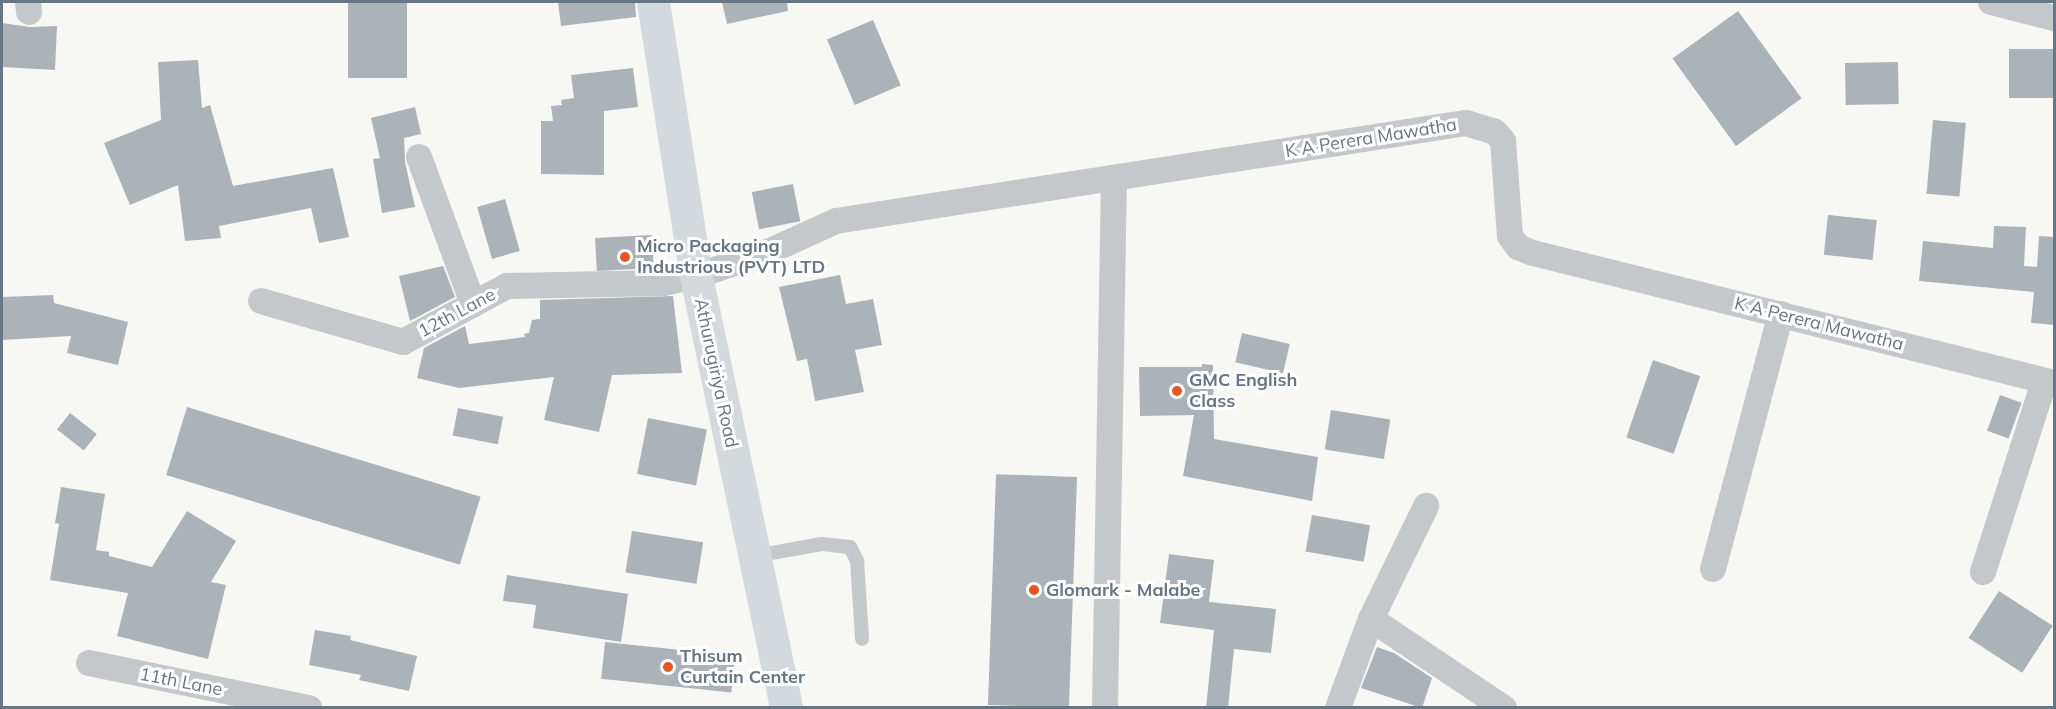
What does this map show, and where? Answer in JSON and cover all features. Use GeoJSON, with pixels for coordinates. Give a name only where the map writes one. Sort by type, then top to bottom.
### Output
{"type":"FeatureCollection","features":[{"type":"Feature","properties":{"kind":"main road","name":"Athurugiriya Road"},"geometry":{"type":"LineString","coordinates":[[653,2],[696,276],[786,708]]}},
{"type":"Feature","properties":{"kind":"street"},"geometry":{"type":"LineString","coordinates":[[1991,2],[2055,18]]}},
{"type":"Feature","properties":{"kind":"street","name":"K A Perera Mawatha"},"geometry":{"type":"LineString","coordinates":[[696,276],[770,251],[836,221],[1466,123],[1495,132],[1503,141],[1510,236],[1518,247],[1533,253],[2049,382]]}},
{"type":"Feature","properties":{"kind":"street"},"geometry":{"type":"LineString","coordinates":[[419,157],[473,304]]}},
{"type":"Feature","properties":{"kind":"street"},"geometry":{"type":"LineString","coordinates":[[1105,708],[1114,178]]}},
{"type":"Feature","properties":{"kind":"street","name":"12th Lane"},"geometry":{"type":"LineString","coordinates":[[261,301],[403,342],[507,286],[663,283],[696,276]]}},
{"type":"Feature","properties":{"kind":"street"},"geometry":{"type":"LineString","coordinates":[[1713,569],[1781,314]]}},
{"type":"Feature","properties":{"kind":"street"},"geometry":{"type":"LineString","coordinates":[[1983,572],[2049,382]]}},
{"type":"Feature","properties":{"kind":"street"},"geometry":{"type":"LineString","coordinates":[[1338,708],[1371,619],[1426,506]]}},
{"type":"Feature","properties":{"kind":"street"},"geometry":{"type":"LineString","coordinates":[[1371,619],[1504,708]]}},
{"type":"Feature","properties":{"kind":"street","name":"11th Lane"},"geometry":{"type":"LineString","coordinates":[[89,663],[309,708]]}},
{"type":"Feature","properties":{"kind":"lane"},"geometry":{"type":"LineString","coordinates":[[754,556],[822,544],[850,547],[857,561],[862,639]]}},
{"type":"Feature","properties":{"kind":"building"},"geometry":{"type":"Polygon","coordinates":[[[348,2],[407,2],[407,78],[348,78],[348,2]]]}},
{"type":"Feature","properties":{"kind":"building"},"geometry":{"type":"Polygon","coordinates":[[[558,2],[635,2],[636,17],[561,26],[558,2]]]}},
{"type":"Feature","properties":{"kind":"building"},"geometry":{"type":"Polygon","coordinates":[[[722,2],[787,2],[788,11],[727,24],[722,2]]]}},
{"type":"Feature","properties":{"kind":"building"},"geometry":{"type":"Polygon","coordinates":[[[1738,11],[1801,98],[1736,146],[1672,59],[1738,11]]]}},
{"type":"Feature","properties":{"kind":"building"},"geometry":{"type":"Polygon","coordinates":[[[873,20],[901,85],[855,105],[827,40],[873,20]]]}},
{"type":"Feature","properties":{"kind":"building"},"geometry":{"type":"Polygon","coordinates":[[[2,23],[30,27],[57,26],[55,70],[2,67],[2,23]]]}},
{"type":"Feature","properties":{"kind":"building"},"geometry":{"type":"Polygon","coordinates":[[[2009,49],[2054,49],[2054,98],[2009,98],[2009,49]]]}},
{"type":"Feature","properties":{"kind":"building"},"geometry":{"type":"Polygon","coordinates":[[[198,60],[202,108],[210,105],[233,186],[333,168],[349,237],[319,243],[311,208],[219,226],[221,238],[185,241],[178,185],[130,205],[104,143],[161,120],[158,62],[198,60]]]}},
{"type":"Feature","properties":{"kind":"building"},"geometry":{"type":"Polygon","coordinates":[[[1898,62],[1899,104],[1846,105],[1845,63],[1898,62]]]}},
{"type":"Feature","properties":{"kind":"building"},"geometry":{"type":"Polygon","coordinates":[[[633,68],[638,107],[604,111],[604,175],[541,174],[541,121],[553,121],[551,106],[562,105],[561,100],[574,98],[571,75],[633,68]]]}},
{"type":"Feature","properties":{"kind":"building"},"geometry":{"type":"Polygon","coordinates":[[[415,107],[421,134],[404,138],[405,162],[415,207],[382,213],[373,159],[380,158],[371,118],[415,107]]]}},
{"type":"Feature","properties":{"kind":"building"},"geometry":{"type":"Polygon","coordinates":[[[1933,120],[1966,123],[1959,197],[1927,194],[1933,120]]]}},
{"type":"Feature","properties":{"kind":"building"},"geometry":{"type":"Polygon","coordinates":[[[793,184],[800,221],[759,229],[752,192],[793,184]]]}},
{"type":"Feature","properties":{"kind":"building"},"geometry":{"type":"Polygon","coordinates":[[[505,199],[520,251],[492,259],[477,207],[505,199]]]}},
{"type":"Feature","properties":{"kind":"building"},"geometry":{"type":"Polygon","coordinates":[[[1828,215],[1877,220],[1873,260],[1824,255],[1828,215]]]}},
{"type":"Feature","properties":{"kind":"building"},"geometry":{"type":"Polygon","coordinates":[[[1994,226],[2026,227],[2024,266],[2037,267],[2039,236],[2055,237],[2055,325],[2031,323],[2034,292],[1919,281],[1923,241],[1993,248],[1994,226]]]}},
{"type":"Feature","properties":{"kind":"building","name":"Micro Packaging Industrious (PVT) LTD"},"geometry":{"type":"Polygon","coordinates":[[[652,235],[654,268],[597,271],[595,238],[652,235]]]}},
{"type":"Feature","properties":{"kind":"building"},"geometry":{"type":"Polygon","coordinates":[[[443,266],[455,297],[410,321],[399,276],[443,266]]]}},
{"type":"Feature","properties":{"kind":"building"},"geometry":{"type":"Polygon","coordinates":[[[840,275],[846,304],[873,299],[882,345],[855,350],[864,392],[815,401],[807,359],[797,361],[779,287],[840,275]]]}},
{"type":"Feature","properties":{"kind":"building"},"geometry":{"type":"Polygon","coordinates":[[[53,295],[54,303],[128,322],[118,365],[67,353],[71,336],[2,340],[2,297],[53,295]]]}},
{"type":"Feature","properties":{"kind":"building"},"geometry":{"type":"Polygon","coordinates":[[[673,296],[682,373],[612,375],[599,432],[544,420],[554,377],[459,388],[417,378],[424,348],[465,326],[469,344],[525,337],[524,334],[529,333],[532,320],[540,319],[540,300],[673,296]]]}},
{"type":"Feature","properties":{"kind":"building"},"geometry":{"type":"Polygon","coordinates":[[[1242,333],[1290,344],[1283,373],[1235,362],[1242,333]]]}},
{"type":"Feature","properties":{"kind":"building"},"geometry":{"type":"Polygon","coordinates":[[[1653,360],[1700,376],[1674,454],[1626,438],[1653,360]]]}},
{"type":"Feature","properties":{"kind":"building"},"geometry":{"type":"Polygon","coordinates":[[[1202,364],[1213,365],[1214,439],[1318,457],[1312,501],[1183,476],[1194,415],[1140,416],[1139,367],[1202,367],[1202,364]]]}},
{"type":"Feature","properties":{"kind":"building"},"geometry":{"type":"Polygon","coordinates":[[[2000,395],[2022,403],[2009,439],[1987,431],[2000,395]]]}},
{"type":"Feature","properties":{"kind":"building"},"geometry":{"type":"Polygon","coordinates":[[[187,407],[481,497],[460,565],[166,475],[187,407]]]}},
{"type":"Feature","properties":{"kind":"building"},"geometry":{"type":"Polygon","coordinates":[[[458,408],[503,417],[498,444],[453,435],[458,408]]]}},
{"type":"Feature","properties":{"kind":"building"},"geometry":{"type":"Polygon","coordinates":[[[1331,410],[1390,419],[1384,459],[1325,450],[1331,410]]]}},
{"type":"Feature","properties":{"kind":"building"},"geometry":{"type":"Polygon","coordinates":[[[70,413],[97,434],[84,450],[57,430],[70,413]]]}},
{"type":"Feature","properties":{"kind":"building"},"geometry":{"type":"Polygon","coordinates":[[[648,418],[707,429],[696,485],[637,474],[648,418]]]}},
{"type":"Feature","properties":{"kind":"building","name":"Glomark - Malabe"},"geometry":{"type":"Polygon","coordinates":[[[996,474],[1077,477],[1069,708],[988,705],[996,474]]]}},
{"type":"Feature","properties":{"kind":"building"},"geometry":{"type":"Polygon","coordinates":[[[61,487],[105,494],[96,550],[109,552],[109,556],[152,567],[187,511],[236,541],[211,582],[226,585],[208,659],[117,636],[128,593],[50,580],[59,524],[55,523],[61,487]]]}},
{"type":"Feature","properties":{"kind":"building"},"geometry":{"type":"Polygon","coordinates":[[[1312,515],[1370,525],[1364,562],[1306,551],[1312,515]]]}},
{"type":"Feature","properties":{"kind":"building"},"geometry":{"type":"Polygon","coordinates":[[[632,531],[703,542],[697,584],[625,572],[632,531]]]}},
{"type":"Feature","properties":{"kind":"building"},"geometry":{"type":"Polygon","coordinates":[[[1169,554],[1214,560],[1209,602],[1276,609],[1271,653],[1234,649],[1228,708],[1206,708],[1214,630],[1160,623],[1169,554]]]}},
{"type":"Feature","properties":{"kind":"building"},"geometry":{"type":"Polygon","coordinates":[[[507,575],[628,594],[621,642],[533,628],[536,605],[503,601],[507,575]]]}},
{"type":"Feature","properties":{"kind":"building"},"geometry":{"type":"Polygon","coordinates":[[[1999,591],[2053,626],[2022,673],[1969,638],[1999,591]]]}},
{"type":"Feature","properties":{"kind":"building"},"geometry":{"type":"Polygon","coordinates":[[[315,630],[351,636],[350,640],[417,656],[409,691],[359,680],[361,675],[309,665],[315,630]]]}},
{"type":"Feature","properties":{"kind":"building","name":"Thisum Curtain Center"},"geometry":{"type":"Polygon","coordinates":[[[605,642],[735,656],[731,692],[601,679],[605,642]]]}},
{"type":"Feature","properties":{"kind":"building"},"geometry":{"type":"Polygon","coordinates":[[[1377,647],[1394,653],[1432,678],[1422,708],[1361,688],[1377,647]]]}},
{"type":"Feature","properties":{"kind":"place","name":"Micro Packaging Industrious (PVT) LTD"},"geometry":{"type":"Point","coordinates":[625,257]}},
{"type":"Feature","properties":{"kind":"place","name":"GMC English Class"},"geometry":{"type":"Point","coordinates":[1177,391]}},
{"type":"Feature","properties":{"kind":"place","name":"Glomark - Malabe"},"geometry":{"type":"Point","coordinates":[1034,590]}},
{"type":"Feature","properties":{"kind":"place","name":"Thisum Curtain Center"},"geometry":{"type":"Point","coordinates":[668,667]}}]}
